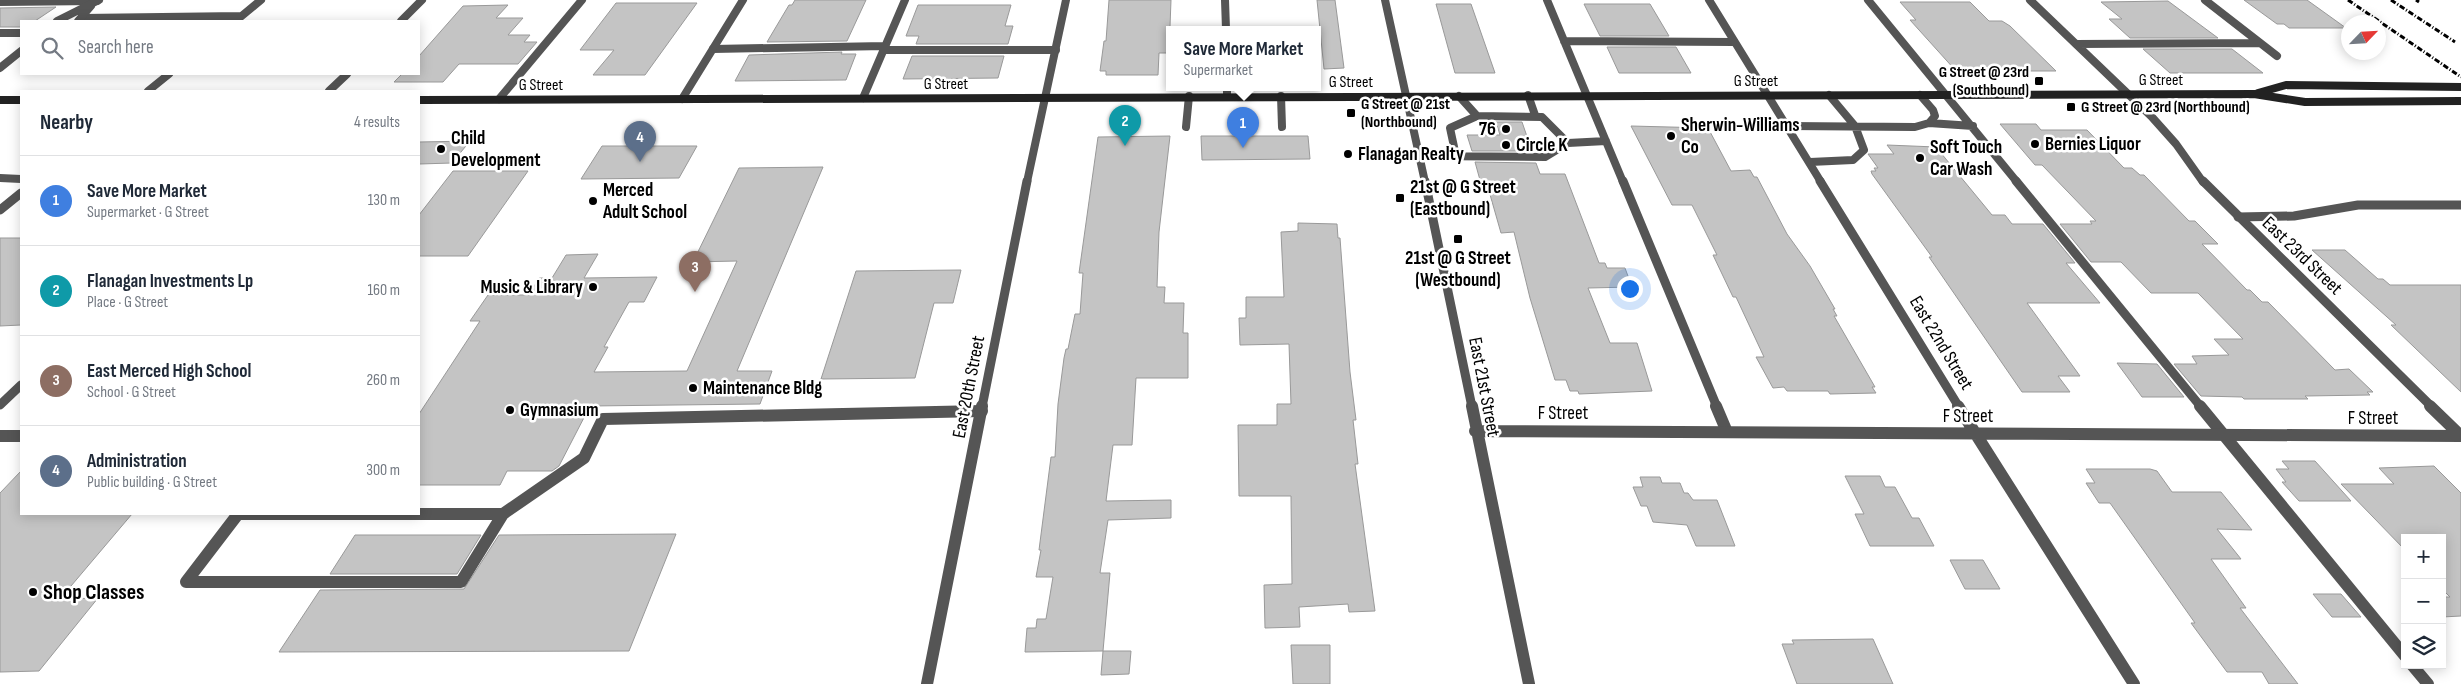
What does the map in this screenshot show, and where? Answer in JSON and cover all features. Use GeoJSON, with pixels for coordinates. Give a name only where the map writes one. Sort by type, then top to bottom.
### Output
{"type":"FeatureCollection","features":[{"type":"Feature","properties":{"kind":"main road","name":"G Street"},"geometry":{"type":"LineString","coordinates":[[2254,94],[2286,85],[2461,87]]}},
{"type":"Feature","properties":{"kind":"main road","name":"G Street"},"geometry":{"type":"LineString","coordinates":[[420,100],[2254,94],[2305,102],[2461,101]]}},
{"type":"Feature","properties":{"kind":"main road"},"geometry":{"type":"LineString","coordinates":[[0,100],[20,100]]}},
{"type":"Feature","properties":{"kind":"street"},"geometry":{"type":"LineString","coordinates":[[236,20],[261,0]]}},
{"type":"Feature","properties":{"kind":"street"},"geometry":{"type":"LineString","coordinates":[[402,20],[422,0]]}},
{"type":"Feature","properties":{"kind":"street"},"geometry":{"type":"LineString","coordinates":[[498,99],[582,0]]}},
{"type":"Feature","properties":{"kind":"street"},"geometry":{"type":"LineString","coordinates":[[682,98],[743,0]]}},
{"type":"Feature","properties":{"kind":"street"},"geometry":{"type":"LineString","coordinates":[[863,98],[905,0]]}},
{"type":"Feature","properties":{"kind":"street","name":"East 20th Street"},"geometry":{"type":"LineString","coordinates":[[927,684],[1038,126],[1066,0]]}},
{"type":"Feature","properties":{"kind":"street"},"geometry":{"type":"LineString","coordinates":[[1225,0],[1226,26]]}},
{"type":"Feature","properties":{"kind":"street","name":"East 21st Street"},"geometry":{"type":"LineString","coordinates":[[1385,0],[1420,156],[1475,430],[1529,684]]}},
{"type":"Feature","properties":{"kind":"street"},"geometry":{"type":"LineString","coordinates":[[1547,0],[1727,432]]}},
{"type":"Feature","properties":{"kind":"street","name":"East 22nd Street"},"geometry":{"type":"LineString","coordinates":[[1709,0],[1975,433],[2134,684]]}},
{"type":"Feature","properties":{"kind":"street"},"geometry":{"type":"LineString","coordinates":[[1868,0],[1947,94],[2222,434],[2401,651]]}},
{"type":"Feature","properties":{"kind":"street","name":"East 23rd Street"},"geometry":{"type":"LineString","coordinates":[[2030,0],[2164,130],[2206,186],[2461,436]]}},
{"type":"Feature","properties":{"kind":"street"},"geometry":{"type":"LineString","coordinates":[[2205,0],[2277,56]]}},
{"type":"Feature","properties":{"kind":"street"},"geometry":{"type":"LineString","coordinates":[[0,2],[96,2]]}},
{"type":"Feature","properties":{"kind":"street"},"geometry":{"type":"LineString","coordinates":[[81,20],[96,2]]}},
{"type":"Feature","properties":{"kind":"street"},"geometry":{"type":"LineString","coordinates":[[60,20],[96,2]]}},
{"type":"Feature","properties":{"kind":"street"},"geometry":{"type":"LineString","coordinates":[[81,20],[242,16]]}},
{"type":"Feature","properties":{"kind":"street"},"geometry":{"type":"LineString","coordinates":[[0,33],[20,33]]}},
{"type":"Feature","properties":{"kind":"street"},"geometry":{"type":"LineString","coordinates":[[1564,41],[1734,42]]}},
{"type":"Feature","properties":{"kind":"street"},"geometry":{"type":"LineString","coordinates":[[2076,44],[2260,43]]}},
{"type":"Feature","properties":{"kind":"street"},"geometry":{"type":"LineString","coordinates":[[713,49],[1056,50]]}},
{"type":"Feature","properties":{"kind":"street"},"geometry":{"type":"LineString","coordinates":[[0,68],[19,55]]}},
{"type":"Feature","properties":{"kind":"street"},"geometry":{"type":"LineString","coordinates":[[149,90],[168,75]]}},
{"type":"Feature","properties":{"kind":"street"},"geometry":{"type":"LineString","coordinates":[[330,90],[346,75]]}},
{"type":"Feature","properties":{"kind":"street"},"geometry":{"type":"LineString","coordinates":[[1227,91],[1227,96]]}},
{"type":"Feature","properties":{"kind":"street"},"geometry":{"type":"LineString","coordinates":[[1920,94],[1933,110],[1935,116],[1929,123]]}},
{"type":"Feature","properties":{"kind":"street"},"geometry":{"type":"LineString","coordinates":[[1528,95],[1535,115]]}},
{"type":"Feature","properties":{"kind":"street"},"geometry":{"type":"LineString","coordinates":[[1810,162],[1853,160],[1860,156],[1864,150],[1855,126],[1829,95]]}},
{"type":"Feature","properties":{"kind":"street"},"geometry":{"type":"LineString","coordinates":[[1186,127],[1189,96]]}},
{"type":"Feature","properties":{"kind":"street"},"geometry":{"type":"LineString","coordinates":[[1281,96],[1282,127]]}},
{"type":"Feature","properties":{"kind":"street"},"geometry":{"type":"LineString","coordinates":[[1459,96],[1477,116]]}},
{"type":"Feature","properties":{"kind":"street"},"geometry":{"type":"LineString","coordinates":[[1456,156],[1450,128],[1477,116],[1535,115],[1542,117],[1568,143]]}},
{"type":"Feature","properties":{"kind":"street"},"geometry":{"type":"LineString","coordinates":[[1788,126],[1915,127],[1929,123],[1973,126]]}},
{"type":"Feature","properties":{"kind":"street"},"geometry":{"type":"LineString","coordinates":[[1420,156],[1545,156],[1568,143],[1606,140]]}},
{"type":"Feature","properties":{"kind":"street"},"geometry":{"type":"LineString","coordinates":[[0,178],[20,178]]}},
{"type":"Feature","properties":{"kind":"street"},"geometry":{"type":"LineString","coordinates":[[0,210],[20,194]]}},
{"type":"Feature","properties":{"kind":"street"},"geometry":{"type":"LineString","coordinates":[[2238,218],[2294,216],[2358,205],[2461,205]]}},
{"type":"Feature","properties":{"kind":"street"},"geometry":{"type":"LineString","coordinates":[[0,405],[20,386]]}},
{"type":"Feature","properties":{"kind":"street"},"geometry":{"type":"LineString","coordinates":[[237,515],[186,582],[461,582],[503,514],[584,458],[603,418],[982,411]]}},
{"type":"Feature","properties":{"kind":"street","name":"F Street"},"geometry":{"type":"LineString","coordinates":[[1475,430],[2461,436]]}},
{"type":"Feature","properties":{"kind":"street"},"geometry":{"type":"LineString","coordinates":[[0,436],[20,436]]}},
{"type":"Feature","properties":{"kind":"street"},"geometry":{"type":"LineString","coordinates":[[420,514],[503,514]]}},
{"type":"Feature","properties":{"kind":"street"},"geometry":{"type":"LineString","coordinates":[[2415,669],[2428,684]]}},
{"type":"Feature","properties":{"kind":"building"},"geometry":{"type":"Polygon","coordinates":[[[795,0],[866,0],[847,41],[767,42],[789,5],[792,5],[795,0]]]}},
{"type":"Feature","properties":{"kind":"building"},"geometry":{"type":"Polygon","coordinates":[[[1109,0],[1171,0],[1170,26],[1166,26],[1166,53],[1159,53],[1158,75],[1106,75],[1106,71],[1100,71],[1104,41],[1106,41],[1109,0]]]}},
{"type":"Feature","properties":{"kind":"building"},"geometry":{"type":"Polygon","coordinates":[[[1317,0],[1335,0],[1344,68],[1324,69],[1317,0]]]}},
{"type":"Feature","properties":{"kind":"building"},"geometry":{"type":"Polygon","coordinates":[[[2244,0],[2307,0],[2341,24],[2341,28],[2289,28],[2284,24],[2277,24],[2244,0]]]}},
{"type":"Feature","properties":{"kind":"building"},"geometry":{"type":"Polygon","coordinates":[[[2168,1],[2218,38],[2130,38],[2109,19],[2122,19],[2101,2],[2168,1]]]}},
{"type":"Feature","properties":{"kind":"building"},"geometry":{"type":"Polygon","coordinates":[[[1900,2],[1970,2],[1989,21],[2002,21],[2010,26],[2056,71],[1956,71],[1910,20],[1916,20],[1900,2]]]}},
{"type":"Feature","properties":{"kind":"building"},"geometry":{"type":"Polygon","coordinates":[[[616,3],[697,3],[645,75],[593,75],[614,50],[580,50],[616,3]]]}},
{"type":"Feature","properties":{"kind":"building"},"geometry":{"type":"Polygon","coordinates":[[[1436,4],[1471,4],[1495,73],[1455,73],[1436,4]]]}},
{"type":"Feature","properties":{"kind":"building"},"geometry":{"type":"Polygon","coordinates":[[[1584,4],[1650,4],[1669,36],[1600,36],[1584,4]]]}},
{"type":"Feature","properties":{"kind":"building"},"geometry":{"type":"Polygon","coordinates":[[[508,5],[496,18],[523,18],[508,35],[530,35],[524,42],[537,42],[518,64],[459,64],[443,82],[394,82],[401,75],[420,75],[420,55],[463,6],[508,5]]]}},
{"type":"Feature","properties":{"kind":"building"},"geometry":{"type":"Polygon","coordinates":[[[918,5],[1011,5],[1005,26],[1013,26],[1008,44],[916,44],[919,36],[906,36],[918,5]]]}},
{"type":"Feature","properties":{"kind":"building"},"geometry":{"type":"Polygon","coordinates":[[[56,7],[36,20],[20,20],[20,27],[0,27],[0,8],[56,7]]]}},
{"type":"Feature","properties":{"kind":"building"},"geometry":{"type":"Polygon","coordinates":[[[1607,47],[1676,47],[1691,73],[1619,73],[1607,47]]]}},
{"type":"Feature","properties":{"kind":"building"},"geometry":{"type":"Polygon","coordinates":[[[2143,49],[2232,49],[2263,73],[2170,73],[2143,49]]]}},
{"type":"Feature","properties":{"kind":"building"},"geometry":{"type":"Polygon","coordinates":[[[842,52],[841,54],[856,54],[846,80],[735,81],[749,55],[842,52]]]}},
{"type":"Feature","properties":{"kind":"building"},"geometry":{"type":"Polygon","coordinates":[[[912,56],[1004,56],[998,78],[903,79],[912,56]]]}},
{"type":"Feature","properties":{"kind":"building"},"geometry":{"type":"Polygon","coordinates":[[[1496,122],[1522,122],[1532,151],[1472,151],[1467,135],[1500,135],[1496,122]]]}},
{"type":"Feature","properties":{"kind":"building"},"geometry":{"type":"Polygon","coordinates":[[[2000,124],[2036,124],[2041,130],[2087,130],[2124,168],[2132,168],[2140,175],[2144,175],[2189,221],[2195,221],[2218,244],[2202,244],[2247,290],[2250,290],[2262,302],[2268,302],[2335,370],[2349,369],[2373,392],[2367,392],[2370,395],[2305,396],[2308,399],[2244,399],[2242,397],[2201,396],[2174,364],[2197,364],[2192,356],[2229,355],[2214,339],[2243,339],[2198,293],[2151,293],[2121,262],[2091,262],[2060,224],[2092,224],[2090,221],[2096,221],[2042,165],[2035,165],[2000,124]]]}},
{"type":"Feature","properties":{"kind":"building"},"geometry":{"type":"Polygon","coordinates":[[[1631,126],[1708,128],[1731,171],[1750,170],[1754,177],[1757,177],[1787,234],[1810,266],[1835,309],[1833,309],[1837,316],[1834,316],[1875,387],[1872,387],[1876,393],[1830,394],[1828,391],[1787,391],[1784,387],[1773,388],[1756,357],[1764,357],[1736,297],[1733,297],[1713,255],[1717,255],[1692,205],[1672,205],[1631,126]]]}},
{"type":"Feature","properties":{"kind":"building"},"geometry":{"type":"Polygon","coordinates":[[[1170,136],[1159,232],[1157,287],[1165,287],[1164,303],[1184,303],[1183,333],[1188,333],[1188,378],[1136,378],[1132,445],[1113,445],[1106,501],[1171,500],[1171,518],[1108,520],[1100,573],[1110,573],[1103,651],[1025,652],[1027,628],[1036,628],[1037,619],[1046,619],[1053,577],[1036,577],[1041,550],[1039,550],[1051,457],[1055,457],[1058,404],[1064,358],[1066,349],[1068,349],[1075,314],[1080,314],[1083,273],[1079,273],[1098,137],[1170,136]]]}},
{"type":"Feature","properties":{"kind":"building"},"geometry":{"type":"Polygon","coordinates":[[[1201,136],[1308,136],[1310,159],[1202,160],[1201,136]]]}},
{"type":"Feature","properties":{"kind":"building","name":"Child Development"},"geometry":{"type":"Polygon","coordinates":[[[470,141],[452,163],[420,164],[420,142],[470,141]]]}},
{"type":"Feature","properties":{"kind":"building"},"geometry":{"type":"Polygon","coordinates":[[[1887,145],[1936,147],[1992,215],[2005,215],[2012,224],[2043,224],[2075,263],[2066,263],[2100,303],[2027,303],[2080,376],[2058,376],[2070,392],[2022,392],[1929,257],[1932,257],[1872,174],[1871,171],[1876,171],[1874,168],[1878,168],[1868,154],[1894,154],[1887,145]]]}},
{"type":"Feature","properties":{"kind":"building"},"geometry":{"type":"Polygon","coordinates":[[[602,146],[697,146],[679,178],[581,179],[602,146]]]}},
{"type":"Feature","properties":{"kind":"building"},"geometry":{"type":"Polygon","coordinates":[[[1475,162],[1536,163],[1540,174],[1565,174],[1599,263],[1605,263],[1607,268],[1625,268],[1632,287],[1588,288],[1610,343],[1637,343],[1652,391],[1579,394],[1578,391],[1570,391],[1566,380],[1555,380],[1530,298],[1514,232],[1501,233],[1489,191],[1483,191],[1475,162]]]}},
{"type":"Feature","properties":{"kind":"building"},"geometry":{"type":"Polygon","coordinates":[[[823,167],[737,371],[772,371],[760,404],[590,406],[559,466],[552,471],[507,471],[500,485],[420,485],[420,412],[480,321],[470,321],[488,295],[529,295],[539,278],[552,278],[566,255],[598,254],[584,278],[657,277],[644,302],[629,302],[604,347],[608,347],[594,372],[687,371],[737,261],[693,262],[739,168],[823,167]]]}},
{"type":"Feature","properties":{"kind":"building"},"geometry":{"type":"Polygon","coordinates":[[[453,171],[528,171],[468,256],[420,256],[420,214],[453,171]]]}},
{"type":"Feature","properties":{"kind":"building"},"geometry":{"type":"Polygon","coordinates":[[[1298,223],[1337,224],[1338,238],[1340,238],[1350,372],[1356,420],[1353,420],[1358,464],[1355,464],[1375,611],[1349,612],[1348,604],[1299,607],[1300,627],[1265,628],[1264,585],[1292,584],[1291,496],[1239,496],[1238,425],[1277,425],[1277,404],[1291,404],[1289,344],[1240,345],[1239,318],[1246,318],[1246,297],[1284,297],[1281,232],[1298,231],[1298,223]]]}},
{"type":"Feature","properties":{"kind":"building"},"geometry":{"type":"Polygon","coordinates":[[[0,238],[20,238],[20,325],[0,326],[0,238]]]}},
{"type":"Feature","properties":{"kind":"building"},"geometry":{"type":"Polygon","coordinates":[[[2312,250],[2345,250],[2378,279],[2383,279],[2390,285],[2461,285],[2461,392],[2391,325],[2396,325],[2312,250]]]}},
{"type":"Feature","properties":{"kind":"building"},"geometry":{"type":"Polygon","coordinates":[[[961,270],[953,303],[934,303],[915,378],[821,379],[856,271],[961,270]]]}},
{"type":"Feature","properties":{"kind":"building"},"geometry":{"type":"Polygon","coordinates":[[[2117,363],[2157,364],[2184,397],[2142,397],[2117,363]]]}},
{"type":"Feature","properties":{"kind":"building"},"geometry":{"type":"Polygon","coordinates":[[[2282,461],[2315,461],[2351,501],[2299,501],[2282,482],[2286,482],[2276,469],[2289,469],[2282,461]]]}},
{"type":"Feature","properties":{"kind":"building"},"geometry":{"type":"Polygon","coordinates":[[[2434,466],[2461,493],[2461,616],[2446,617],[2446,597],[2450,597],[2446,593],[2446,534],[2401,534],[2401,546],[2341,484],[2394,484],[2379,468],[2434,466]]]}},
{"type":"Feature","properties":{"kind":"building"},"geometry":{"type":"Polygon","coordinates":[[[2086,469],[2150,469],[2157,471],[2172,492],[2221,492],[2252,530],[2217,529],[2241,559],[2211,559],[2246,608],[2240,608],[2298,684],[2269,684],[2262,672],[2227,672],[2191,623],[2195,623],[2110,503],[2099,503],[2086,483],[2095,483],[2086,469]]]}},
{"type":"Feature","properties":{"kind":"building","name":"Shop Classes"},"geometry":{"type":"Polygon","coordinates":[[[20,472],[20,515],[131,515],[60,599],[98,598],[39,671],[0,672],[0,493],[20,472]]]}},
{"type":"Feature","properties":{"kind":"building"},"geometry":{"type":"Polygon","coordinates":[[[1845,476],[1880,476],[1885,487],[1895,487],[1912,518],[1919,518],[1934,546],[1870,546],[1855,514],[1864,514],[1845,476]]]}},
{"type":"Feature","properties":{"kind":"building"},"geometry":{"type":"Polygon","coordinates":[[[1640,477],[1660,477],[1662,483],[1680,483],[1684,493],[1688,493],[1693,500],[1717,500],[1735,546],[1696,546],[1687,525],[1653,522],[1647,506],[1641,506],[1633,487],[1643,487],[1640,477]]]}},
{"type":"Feature","properties":{"kind":"building"},"geometry":{"type":"Polygon","coordinates":[[[676,534],[629,651],[279,652],[320,590],[464,589],[499,535],[676,534]]]}},
{"type":"Feature","properties":{"kind":"building"},"geometry":{"type":"Polygon","coordinates":[[[355,535],[481,535],[457,574],[330,574],[355,535]]]}},
{"type":"Feature","properties":{"kind":"building"},"geometry":{"type":"Polygon","coordinates":[[[1950,560],[1983,560],[2000,589],[1965,589],[1950,560]]]}},
{"type":"Feature","properties":{"kind":"building"},"geometry":{"type":"Polygon","coordinates":[[[2313,594],[2341,594],[2361,617],[2332,617],[2313,594]]]}},
{"type":"Feature","properties":{"kind":"building"},"geometry":{"type":"Polygon","coordinates":[[[1873,639],[1893,684],[1797,684],[1782,644],[1794,644],[1792,640],[1873,639]]]}},
{"type":"Feature","properties":{"kind":"building"},"geometry":{"type":"Polygon","coordinates":[[[1291,645],[1330,645],[1330,684],[1293,684],[1291,645]]]}},
{"type":"Feature","properties":{"kind":"building"},"geometry":{"type":"Polygon","coordinates":[[[1103,651],[1131,651],[1129,674],[1101,675],[1103,651]]]}},
{"type":"Feature","properties":{"kind":"railway"},"geometry":{"type":"LineString","coordinates":[[2348,0],[2461,77]]}},
{"type":"Feature","properties":{"kind":"railway"},"geometry":{"type":"LineString","coordinates":[[2391,0],[2455,42]]}},
{"type":"Feature","properties":{"kind":"place","name":"G Street @ 23rd (Southbound)"},"geometry":{"type":"Point","coordinates":[2039,81]}},
{"type":"Feature","properties":{"kind":"place","name":"G Street @ 23rd (Northbound)"},"geometry":{"type":"Point","coordinates":[2071,107]}},
{"type":"Feature","properties":{"kind":"place","name":"G Street @ 21st (Northbound)"},"geometry":{"type":"Point","coordinates":[1351,113]}},
{"type":"Feature","properties":{"kind":"place","name":"76"},"geometry":{"type":"Point","coordinates":[1506,129]}},
{"type":"Feature","properties":{"kind":"place","name":"Sherwin-Williams Co"},"geometry":{"type":"Point","coordinates":[1671,136]}},
{"type":"Feature","properties":{"kind":"place","name":"Bernies Liquor"},"geometry":{"type":"Point","coordinates":[2035,144]}},
{"type":"Feature","properties":{"kind":"place","name":"Circle K"},"geometry":{"type":"Point","coordinates":[1506,145]}},
{"type":"Feature","properties":{"kind":"place","name":"Flanagan Investments Lp"},"geometry":{"type":"Point","coordinates":[1125,146]}},
{"type":"Feature","properties":{"kind":"place","name":"Save More Market"},"geometry":{"type":"Point","coordinates":[1243,148]}},
{"type":"Feature","properties":{"kind":"place","name":"Child Development"},"geometry":{"type":"Point","coordinates":[441,149]}},
{"type":"Feature","properties":{"kind":"place","name":"Flanagan Realty"},"geometry":{"type":"Point","coordinates":[1348,154]}},
{"type":"Feature","properties":{"kind":"place","name":"Soft Touch Car Wash"},"geometry":{"type":"Point","coordinates":[1920,158]}},
{"type":"Feature","properties":{"kind":"place","name":"Administration"},"geometry":{"type":"Point","coordinates":[640,162]}},
{"type":"Feature","properties":{"kind":"place","name":"21st @ G Street (Eastbound)"},"geometry":{"type":"Point","coordinates":[1400,198]}},
{"type":"Feature","properties":{"kind":"place","name":"Merced Adult School"},"geometry":{"type":"Point","coordinates":[593,201]}},
{"type":"Feature","properties":{"kind":"place","name":"21st @ G Street (Westbound)"},"geometry":{"type":"Point","coordinates":[1458,239]}},
{"type":"Feature","properties":{"kind":"place","name":"Music & Library"},"geometry":{"type":"Point","coordinates":[593,287]}},
{"type":"Feature","properties":{"kind":"place","name":"East Merced High School"},"geometry":{"type":"Point","coordinates":[695,292]}},
{"type":"Feature","properties":{"kind":"place","name":"Maintenance Bldg"},"geometry":{"type":"Point","coordinates":[693,388]}},
{"type":"Feature","properties":{"kind":"place","name":"Gymnasium"},"geometry":{"type":"Point","coordinates":[510,410]}},
{"type":"Feature","properties":{"kind":"place","name":"Shop Classes"},"geometry":{"type":"Point","coordinates":[33,592]}}]}
